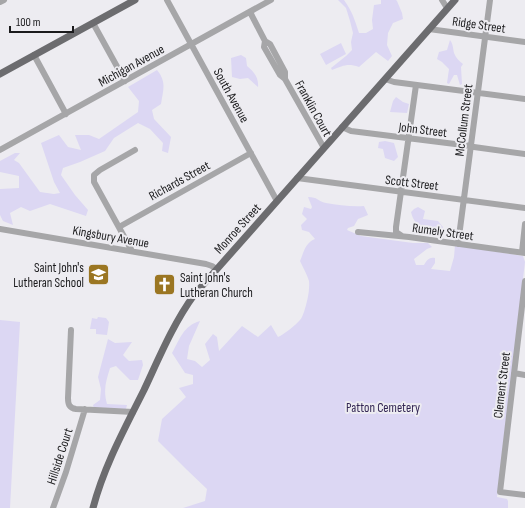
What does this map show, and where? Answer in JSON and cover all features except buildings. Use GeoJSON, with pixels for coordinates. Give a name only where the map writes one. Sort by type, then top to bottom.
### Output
{"type":"FeatureCollection","features":[{"type":"Feature","properties":{"kind":"main road"},"geometry":{"type":"LineString","coordinates":[[0,74],[135,0]]}},
{"type":"Feature","properties":{"kind":"main road","name":"Monroe Street"},"geometry":{"type":"LineString","coordinates":[[93,508],[102,478],[133,412],[185,308],[194,295],[455,0]]}},
{"type":"Feature","properties":{"kind":"street"},"geometry":{"type":"LineString","coordinates":[[0,2],[4,0]]}},
{"type":"Feature","properties":{"kind":"street","name":"South Avenue"},"geometry":{"type":"LineString","coordinates":[[167,0],[277,201]]}},
{"type":"Feature","properties":{"kind":"street","name":"Michigan Avenue"},"geometry":{"type":"LineString","coordinates":[[0,150],[271,0]]}},
{"type":"Feature","properties":{"kind":"street"},"geometry":{"type":"LineString","coordinates":[[442,0],[447,8]]}},
{"type":"Feature","properties":{"kind":"street","name":"McCollum Street"},"geometry":{"type":"LineString","coordinates":[[458,244],[490,0]]}},
{"type":"Feature","properties":{"kind":"street","name":"Franklin Court"},"geometry":{"type":"LineString","coordinates":[[250,12],[265,41],[264,47],[280,75],[285,78],[324,148]]}},
{"type":"Feature","properties":{"kind":"street"},"geometry":{"type":"LineString","coordinates":[[93,24],[125,81]]}},
{"type":"Feature","properties":{"kind":"street","name":"Ridge Street"},"geometry":{"type":"LineString","coordinates":[[429,29],[525,42]]}},
{"type":"Feature","properties":{"kind":"street"},"geometry":{"type":"LineString","coordinates":[[34,55],[66,114]]}},
{"type":"Feature","properties":{"kind":"street"},"geometry":{"type":"LineString","coordinates":[[385,79],[394,82],[525,99]]}},
{"type":"Feature","properties":{"kind":"street"},"geometry":{"type":"LineString","coordinates":[[402,236],[396,232],[396,227],[416,85]]}},
{"type":"Feature","properties":{"kind":"street","name":"John Street"},"geometry":{"type":"LineString","coordinates":[[342,127],[351,131],[525,154]]}},
{"type":"Feature","properties":{"kind":"street"},"geometry":{"type":"LineString","coordinates":[[132,251],[94,182],[94,175],[135,150]]}},
{"type":"Feature","properties":{"kind":"street","name":"Richards Street"},"geometry":{"type":"LineString","coordinates":[[118,226],[251,153]]}},
{"type":"Feature","properties":{"kind":"street","name":"Scott Street"},"geometry":{"type":"LineString","coordinates":[[297,178],[525,208]]}},
{"type":"Feature","properties":{"kind":"street"},"geometry":{"type":"LineString","coordinates":[[523,253],[525,224]]}},
{"type":"Feature","properties":{"kind":"street","name":"Kingsbury Avenue"},"geometry":{"type":"LineString","coordinates":[[0,229],[206,264],[216,269]]}},
{"type":"Feature","properties":{"kind":"street","name":"Rumely Street"},"geometry":{"type":"LineString","coordinates":[[358,232],[402,236],[523,253]]}},
{"type":"Feature","properties":{"kind":"street","name":"Clement Street"},"geometry":{"type":"LineString","coordinates":[[525,281],[500,492],[525,495]]}},
{"type":"Feature","properties":{"kind":"street"},"geometry":{"type":"LineString","coordinates":[[71,330],[68,402],[70,407],[85,410],[133,412]]}},
{"type":"Feature","properties":{"kind":"street"},"geometry":{"type":"LineString","coordinates":[[514,373],[525,375]]}},
{"type":"Feature","properties":{"kind":"street","name":"Hillside Court"},"geometry":{"type":"LineString","coordinates":[[52,508],[66,472],[85,410]]}},
{"type":"Feature","properties":{"kind":"green space"},"geometry":{"type":"Polygon","coordinates":[[[338,0],[344,0],[353,16],[359,33],[366,33],[373,29],[372,20],[374,5],[381,4],[381,0],[397,1],[403,19],[393,23],[388,33],[387,45],[392,56],[388,61],[376,52],[359,67],[348,65],[332,70],[331,68],[352,50],[351,42],[353,33],[350,21],[346,8],[338,0]]]}},
{"type":"Feature","properties":{"kind":"green space"},"geometry":{"type":"Polygon","coordinates":[[[450,40],[455,55],[463,64],[461,67],[462,84],[460,85],[457,75],[454,75],[449,84],[447,83],[449,69],[437,59],[439,52],[447,50],[450,40]]]}},
{"type":"Feature","properties":{"kind":"green space"},"geometry":{"type":"Polygon","coordinates":[[[341,43],[346,54],[326,65],[320,54],[341,43]]]}},
{"type":"Feature","properties":{"kind":"green space"},"geometry":{"type":"Polygon","coordinates":[[[241,55],[246,58],[247,66],[257,77],[258,87],[248,78],[240,79],[232,77],[231,58],[241,55]]]}},
{"type":"Feature","properties":{"kind":"green space"},"geometry":{"type":"Polygon","coordinates":[[[157,70],[162,78],[163,90],[161,104],[152,110],[154,119],[171,137],[168,153],[162,151],[163,143],[150,129],[138,123],[114,138],[105,151],[63,168],[61,175],[88,210],[86,216],[50,204],[30,211],[21,207],[10,213],[13,225],[3,221],[0,215],[0,189],[19,188],[19,176],[0,172],[0,161],[15,153],[20,153],[14,160],[19,163],[40,192],[54,194],[60,193],[54,182],[41,143],[59,135],[68,147],[81,150],[75,135],[89,135],[99,139],[138,112],[139,101],[128,87],[157,70]]]}},
{"type":"Feature","properties":{"kind":"green space"},"geometry":{"type":"Polygon","coordinates":[[[396,97],[409,104],[407,113],[390,112],[393,101],[396,97]]]}},
{"type":"Feature","properties":{"kind":"green space"},"geometry":{"type":"Polygon","coordinates":[[[385,141],[394,143],[398,157],[394,161],[385,158],[383,149],[378,148],[379,142],[385,141]]]}},
{"type":"Feature","properties":{"kind":"green space","name":"Patton Cemetery"},"geometry":{"type":"Polygon","coordinates":[[[308,197],[331,204],[364,206],[368,215],[358,219],[354,226],[348,228],[347,230],[361,236],[413,243],[428,243],[432,247],[414,259],[416,265],[424,265],[428,259],[435,258],[435,263],[431,269],[450,271],[454,257],[455,245],[523,256],[525,262],[497,497],[507,499],[508,508],[183,508],[205,501],[207,489],[158,441],[162,419],[186,397],[179,388],[193,384],[193,375],[185,373],[172,353],[186,330],[194,323],[200,321],[189,346],[187,359],[195,361],[202,367],[210,360],[205,344],[213,334],[217,337],[219,351],[242,326],[258,337],[271,325],[278,337],[300,320],[304,312],[309,293],[309,281],[300,261],[307,245],[315,239],[309,232],[302,230],[301,225],[307,219],[302,214],[304,207],[311,209],[312,207],[308,197]]]}},
{"type":"Feature","properties":{"kind":"green space"},"geometry":{"type":"Polygon","coordinates":[[[418,207],[425,211],[423,219],[438,221],[443,227],[442,230],[427,229],[415,222],[411,212],[418,207]]]}},
{"type":"Feature","properties":{"kind":"green space"},"geometry":{"type":"Polygon","coordinates":[[[98,317],[106,318],[109,322],[107,335],[96,334],[96,329],[90,329],[92,318],[97,319],[98,317]]]}},
{"type":"Feature","properties":{"kind":"green space"},"geometry":{"type":"Polygon","coordinates":[[[0,320],[20,322],[10,508],[0,508],[0,320]]]}},
{"type":"Feature","properties":{"kind":"green space"},"geometry":{"type":"Polygon","coordinates":[[[108,339],[115,343],[132,342],[123,355],[129,361],[142,360],[143,365],[138,380],[130,380],[116,366],[110,368],[105,390],[107,404],[127,405],[126,409],[94,408],[93,405],[100,400],[101,389],[98,377],[108,339]]]}},
{"type":"Feature","properties":{"kind":"place","name":"Saint John's Lutheran School"},"geometry":{"type":"Point","coordinates":[99,274]}},
{"type":"Feature","properties":{"kind":"place","name":"Saint John's Lutheran Church"},"geometry":{"type":"Point","coordinates":[165,284]}}]}
